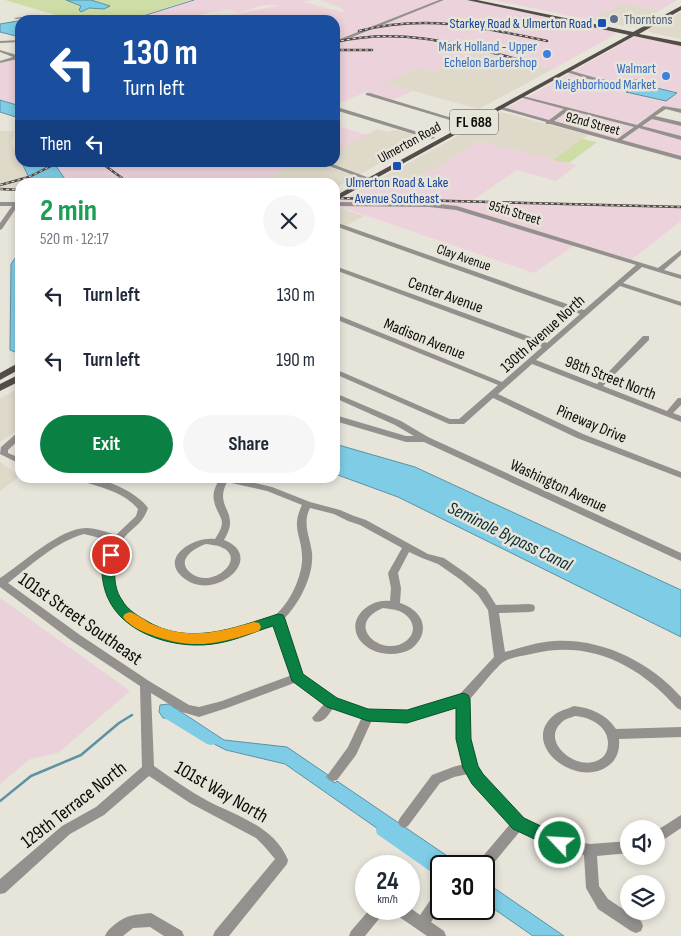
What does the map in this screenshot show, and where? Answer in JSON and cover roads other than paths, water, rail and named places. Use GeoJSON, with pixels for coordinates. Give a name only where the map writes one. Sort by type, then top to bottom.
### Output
{"type":"FeatureCollection","features":[{"type":"Feature","properties":{"kind":"main road"},"geometry":{"type":"LineString","coordinates":[[470,0],[627,32]]}},
{"type":"Feature","properties":{"kind":"main road"},"geometry":{"type":"LineString","coordinates":[[480,0],[681,43]]}},
{"type":"Feature","properties":{"kind":"main road","name":"Ulmerton Road"},"geometry":{"type":"LineString","coordinates":[[340,189],[428,147],[499,108],[571,62],[681,3]]}},
{"type":"Feature","properties":{"kind":"main road","name":"Ulmerton Road"},"geometry":{"type":"LineString","coordinates":[[340,196],[365,178],[432,138],[521,93],[539,87],[681,8]]}},
{"type":"Feature","properties":{"kind":"main road"},"geometry":{"type":"LineString","coordinates":[[568,71],[572,64],[571,62]]}},
{"type":"Feature","properties":{"kind":"main road"},"geometry":{"type":"LineString","coordinates":[[539,87],[540,83],[557,73],[558,70]]}},
{"type":"Feature","properties":{"kind":"main road"},"geometry":{"type":"LineString","coordinates":[[428,147],[427,144],[461,126],[462,122]]}},
{"type":"Feature","properties":{"kind":"main road"},"geometry":{"type":"LineString","coordinates":[[1,375],[15,368]]}},
{"type":"Feature","properties":{"kind":"main road"},"geometry":{"type":"LineString","coordinates":[[0,388],[15,380]]}},
{"type":"Feature","properties":{"kind":"street"},"geometry":{"type":"LineString","coordinates":[[340,41],[442,0]]}},
{"type":"Feature","properties":{"kind":"street"},"geometry":{"type":"LineString","coordinates":[[0,42],[15,40]]}},
{"type":"Feature","properties":{"kind":"street"},"geometry":{"type":"LineString","coordinates":[[0,51],[15,56]]}},
{"type":"Feature","properties":{"kind":"street"},"geometry":{"type":"LineString","coordinates":[[0,62],[15,58]]}},
{"type":"Feature","properties":{"kind":"street"},"geometry":{"type":"LineString","coordinates":[[568,71],[615,82],[628,83],[636,80]]}},
{"type":"Feature","properties":{"kind":"street"},"geometry":{"type":"LineString","coordinates":[[521,93],[681,138]]}},
{"type":"Feature","properties":{"kind":"street"},"geometry":{"type":"LineString","coordinates":[[368,94],[462,122]]}},
{"type":"Feature","properties":{"kind":"street"},"geometry":{"type":"LineString","coordinates":[[618,142],[665,107],[681,111]]}},
{"type":"Feature","properties":{"kind":"street","name":"92nd Street"},"geometry":{"type":"LineString","coordinates":[[499,108],[681,158]]}},
{"type":"Feature","properties":{"kind":"street"},"geometry":{"type":"LineString","coordinates":[[548,123],[569,108]]}},
{"type":"Feature","properties":{"kind":"street"},"geometry":{"type":"LineString","coordinates":[[340,110],[432,138]]}},
{"type":"Feature","properties":{"kind":"street"},"geometry":{"type":"LineString","coordinates":[[651,116],[681,124]]}},
{"type":"Feature","properties":{"kind":"street"},"geometry":{"type":"LineString","coordinates":[[334,167],[365,178]]}},
{"type":"Feature","properties":{"kind":"street"},"geometry":{"type":"LineString","coordinates":[[0,204],[15,204]]}},
{"type":"Feature","properties":{"kind":"street","name":"95th Street"},"geometry":{"type":"LineString","coordinates":[[340,204],[429,205],[457,208],[681,277]]}},
{"type":"Feature","properties":{"kind":"street"},"geometry":{"type":"LineString","coordinates":[[0,228],[15,206]]}},
{"type":"Feature","properties":{"kind":"street","name":"Clay Avenue"},"geometry":{"type":"LineString","coordinates":[[340,226],[585,313]]}},
{"type":"Feature","properties":{"kind":"street"},"geometry":{"type":"LineString","coordinates":[[660,270],[681,252]]}},
{"type":"Feature","properties":{"kind":"street","name":"130th Avenue North"},"geometry":{"type":"LineString","coordinates":[[340,373],[449,421],[462,421],[641,264]]}},
{"type":"Feature","properties":{"kind":"street","name":"Center Avenue"},"geometry":{"type":"LineString","coordinates":[[340,270],[548,346]]}},
{"type":"Feature","properties":{"kind":"street"},"geometry":{"type":"LineString","coordinates":[[619,284],[681,304]]}},
{"type":"Feature","properties":{"kind":"street","name":"Madison Avenue"},"geometry":{"type":"LineString","coordinates":[[340,318],[504,385]]}},
{"type":"Feature","properties":{"kind":"street"},"geometry":{"type":"LineString","coordinates":[[598,388],[646,338]]}},
{"type":"Feature","properties":{"kind":"street","name":"98th Street North"},"geometry":{"type":"LineString","coordinates":[[531,361],[681,419]]}},
{"type":"Feature","properties":{"kind":"street","name":"Pineway Drive"},"geometry":{"type":"LineString","coordinates":[[493,395],[580,436],[681,475]]}},
{"type":"Feature","properties":{"kind":"street","name":"Washington Avenue"},"geometry":{"type":"LineString","coordinates":[[340,397],[398,423],[425,439],[681,557]]}},
{"type":"Feature","properties":{"kind":"street"},"geometry":{"type":"LineString","coordinates":[[668,414],[681,400]]}},
{"type":"Feature","properties":{"kind":"street","name":"Washington Avenue"},"geometry":{"type":"LineString","coordinates":[[340,419],[406,439],[425,439]]}},
{"type":"Feature","properties":{"kind":"street"},"geometry":{"type":"LineString","coordinates":[[15,439],[4,449],[4,454],[15,459]]}},
{"type":"Feature","properties":{"kind":"street"},"geometry":{"type":"LineString","coordinates":[[96,483],[123,493],[138,501],[143,508],[140,517],[118,539],[110,563],[110,587],[116,603],[128,616],[147,628],[168,636],[192,640],[219,638],[278,619],[302,584],[307,568],[308,555],[299,526],[300,516],[307,504]]}},
{"type":"Feature","properties":{"kind":"street"},"geometry":{"type":"LineString","coordinates":[[218,541],[226,526],[224,514],[218,502],[217,490],[221,483]]}},
{"type":"Feature","properties":{"kind":"street"},"geometry":{"type":"LineString","coordinates":[[244,483],[269,489],[307,504],[337,512],[351,519],[363,522],[425,556],[441,561],[482,592],[493,609],[500,658]]}},
{"type":"Feature","properties":{"kind":"street"},"geometry":{"type":"LineString","coordinates":[[1,582],[74,533],[91,532],[118,539]]}},
{"type":"Feature","properties":{"kind":"street"},"geometry":{"type":"LineString","coordinates":[[218,541],[229,545],[236,552],[237,561],[233,570],[224,577],[212,581],[199,581],[188,577],[181,569],[180,560],[185,551],[200,543],[218,541]]}},
{"type":"Feature","properties":{"kind":"street"},"geometry":{"type":"LineString","coordinates":[[395,604],[396,588],[393,573],[408,547]]}},
{"type":"Feature","properties":{"kind":"street","name":"101st Street Southeast"},"geometry":{"type":"LineString","coordinates":[[1,582],[76,638],[145,684],[146,711]]}},
{"type":"Feature","properties":{"kind":"street"},"geometry":{"type":"LineString","coordinates":[[383,604],[395,604],[406,608],[415,615],[419,624],[418,634],[412,643],[402,648],[390,650],[377,648],[367,642],[361,633],[360,624],[364,615],[372,608],[383,604]]}},
{"type":"Feature","properties":{"kind":"street"},"geometry":{"type":"LineString","coordinates":[[493,609],[530,608]]}},
{"type":"Feature","properties":{"kind":"street"},"geometry":{"type":"LineString","coordinates":[[278,619],[298,677],[332,702],[368,715],[407,716],[463,699],[500,658],[554,645],[577,646],[602,651],[630,661],[655,678],[681,704]]}},
{"type":"Feature","properties":{"kind":"street"},"geometry":{"type":"LineString","coordinates":[[145,684],[186,709],[199,712],[298,677]]}},
{"type":"Feature","properties":{"kind":"street"},"geometry":{"type":"LineString","coordinates":[[463,699],[464,739],[471,768],[478,779],[519,823],[569,847],[590,850],[620,848]]}},
{"type":"Feature","properties":{"kind":"street"},"geometry":{"type":"LineString","coordinates":[[318,718],[332,702]]}},
{"type":"Feature","properties":{"kind":"street"},"geometry":{"type":"LineString","coordinates":[[574,710],[588,713],[604,722],[613,734],[614,750],[608,760],[598,766],[585,768],[568,764],[555,753],[548,740],[550,724],[560,714],[574,710]]}},
{"type":"Feature","properties":{"kind":"street","name":"129th Terrace North"},"geometry":{"type":"LineString","coordinates":[[0,888],[66,830],[100,811],[148,769],[146,711]]}},
{"type":"Feature","properties":{"kind":"street"},"geometry":{"type":"LineString","coordinates":[[333,776],[352,751],[368,715]]}},
{"type":"Feature","properties":{"kind":"street"},"geometry":{"type":"LineString","coordinates":[[613,734],[681,732]]}},
{"type":"Feature","properties":{"kind":"street"},"geometry":{"type":"LineString","coordinates":[[404,822],[436,779],[453,772],[471,768]]}},
{"type":"Feature","properties":{"kind":"street","name":"101st Way North"},"geometry":{"type":"LineString","coordinates":[[148,769],[209,808],[250,826],[276,847],[282,860],[220,936]]}},
{"type":"Feature","properties":{"kind":"street"},"geometry":{"type":"LineString","coordinates":[[665,833],[681,821]]}},
{"type":"Feature","properties":{"kind":"street"},"geometry":{"type":"LineString","coordinates":[[493,855],[519,823]]}},
{"type":"Feature","properties":{"kind":"street"},"geometry":{"type":"LineString","coordinates":[[590,850],[593,888],[603,904],[636,926]]}},
{"type":"Feature","properties":{"kind":"street"},"geometry":{"type":"LineString","coordinates":[[422,924],[430,913]]}},
{"type":"Feature","properties":{"kind":"street"},"geometry":{"type":"LineString","coordinates":[[112,936],[131,922],[151,920],[177,936]]}},
{"type":"Feature","properties":{"kind":"street"},"geometry":{"type":"LineString","coordinates":[[356,936],[369,920]]}},
{"type":"Feature","properties":{"kind":"street"},"geometry":{"type":"LineString","coordinates":[[416,920],[439,936]]}},
{"type":"Feature","properties":{"kind":"water"},"geometry":{"type":"Polygon","coordinates":[[[66,0],[91,0],[110,6],[104,9],[89,8],[81,12],[79,10],[81,6],[66,0]]]}},
{"type":"Feature","properties":{"kind":"water"},"geometry":{"type":"Polygon","coordinates":[[[15,22],[15,36],[0,32],[0,24],[15,22]]]}},
{"type":"Feature","properties":{"kind":"water"},"geometry":{"type":"Polygon","coordinates":[[[641,84],[677,93],[666,101],[626,92],[641,84]]]}},
{"type":"Feature","properties":{"kind":"water"},"geometry":{"type":"Polygon","coordinates":[[[0,100],[15,104],[15,117],[0,112],[0,100]]]}},
{"type":"Feature","properties":{"kind":"water"},"geometry":{"type":"Polygon","coordinates":[[[24,167],[57,167],[64,178],[29,178],[24,167]]]}},
{"type":"Feature","properties":{"kind":"water"},"geometry":{"type":"Polygon","coordinates":[[[15,258],[15,352],[10,350],[11,264],[15,258]]]}},
{"type":"Feature","properties":{"kind":"water","name":"Seminole Bypass Canal"},"geometry":{"type":"Polygon","coordinates":[[[340,445],[415,467],[681,590],[681,637],[398,497],[340,476],[340,445]]]}},
{"type":"Feature","properties":{"kind":"water"},"geometry":{"type":"Polygon","coordinates":[[[169,704],[224,740],[287,747],[328,775],[326,777],[335,783],[337,781],[446,855],[430,855],[430,865],[420,858],[420,855],[415,855],[285,764],[226,750],[179,719],[163,718],[159,712],[160,705],[169,704]]]}},
{"type":"Feature","properties":{"kind":"water"},"geometry":{"type":"Polygon","coordinates":[[[495,889],[564,936],[533,936],[495,910],[495,889]]]}},
{"type":"Feature","properties":{"kind":"waterway"},"geometry":{"type":"LineString","coordinates":[[146,15],[194,0]]}},
{"type":"Feature","properties":{"kind":"waterway"},"geometry":{"type":"LineString","coordinates":[[166,714],[211,741]]}},
{"type":"Feature","properties":{"kind":"waterway"},"geometry":{"type":"LineString","coordinates":[[0,801],[31,776],[81,755],[119,723],[132,715]]}},
{"type":"Feature","properties":{"kind":"waterway"},"geometry":{"type":"LineString","coordinates":[[381,830],[430,864]]}},
{"type":"Feature","properties":{"kind":"railway"},"geometry":{"type":"LineString","coordinates":[[359,31],[407,23],[453,24],[547,41]]}},
{"type":"Feature","properties":{"kind":"railway"},"geometry":{"type":"LineString","coordinates":[[340,41],[388,36],[413,37],[462,45],[537,64]]}},
{"type":"Feature","properties":{"kind":"railway"},"geometry":{"type":"LineString","coordinates":[[340,50],[372,50]]}},
{"type":"Feature","properties":{"kind":"railway"},"geometry":{"type":"LineString","coordinates":[[25,178],[49,167]]}},
{"type":"Feature","properties":{"kind":"railway"},"geometry":{"type":"LineString","coordinates":[[107,167],[122,178]]}},
{"type":"Feature","properties":{"kind":"railway"},"geometry":{"type":"LineString","coordinates":[[0,185],[15,181]]}},
{"type":"Feature","properties":{"kind":"railway"},"geometry":{"type":"LineString","coordinates":[[0,189],[15,190]]}},
{"type":"Feature","properties":{"kind":"railway"},"geometry":{"type":"LineString","coordinates":[[340,198],[681,207]]}},
{"type":"Feature","properties":{"kind":"place","name":"Thorntons"},"geometry":{"type":"Point","coordinates":[614,19]}},
{"type":"Feature","properties":{"kind":"place","name":"Starkey Road & Ulmerton Road"},"geometry":{"type":"Point","coordinates":[602,23]}},
{"type":"Feature","properties":{"kind":"place","name":"Mark Holland - Upper Echelon Barbershop"},"geometry":{"type":"Point","coordinates":[547,54]}},
{"type":"Feature","properties":{"kind":"place","name":"Walmart Neighborhood Market"},"geometry":{"type":"Point","coordinates":[666,76]}},
{"type":"Feature","properties":{"kind":"place","name":"Ulmerton Road & Lake Avenue Southeast"},"geometry":{"type":"Point","coordinates":[397,166]}}]}
